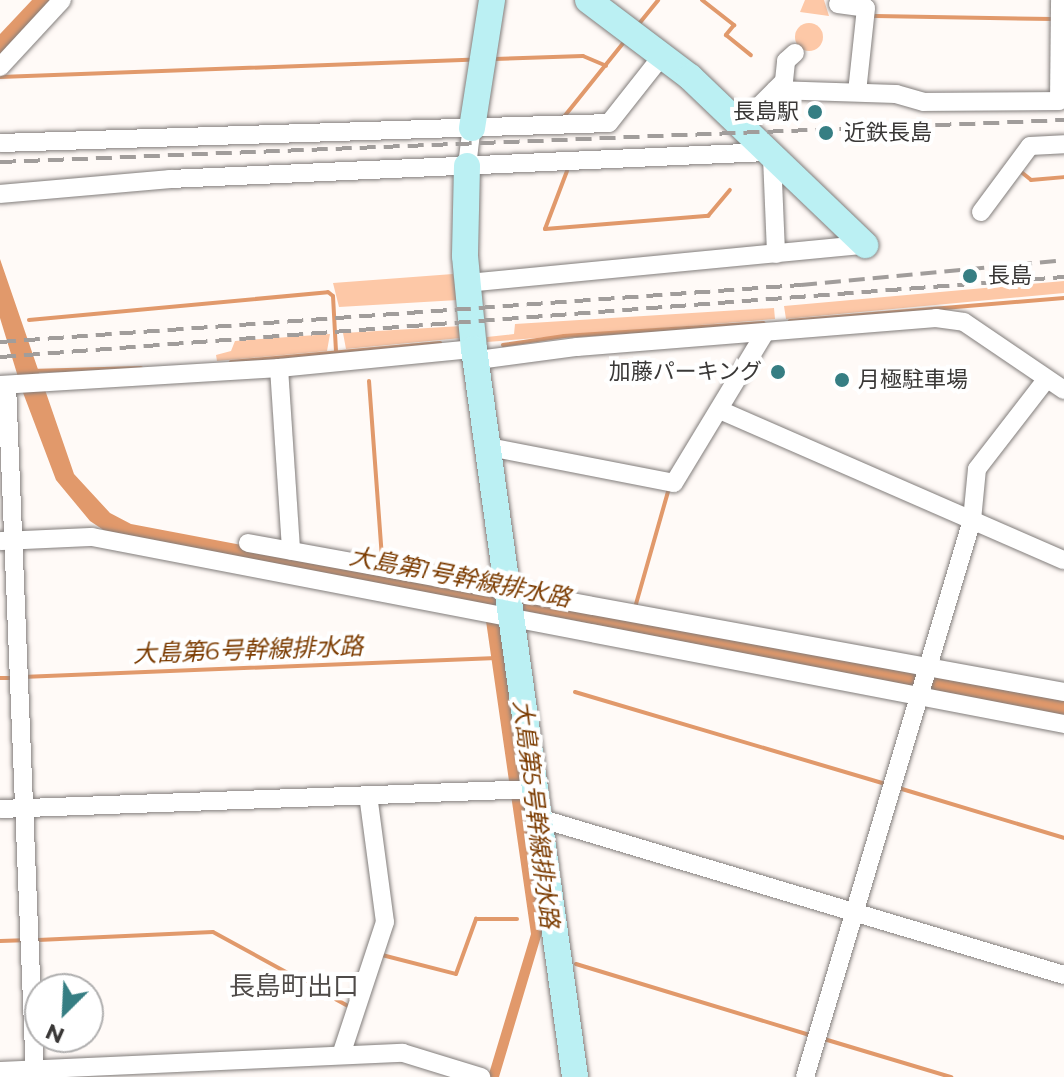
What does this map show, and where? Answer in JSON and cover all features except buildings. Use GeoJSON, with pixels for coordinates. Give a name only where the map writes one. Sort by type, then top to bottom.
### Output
{"type":"FeatureCollection","features":[{"type":"Feature","properties":{"kind":"street"},"geometry":{"type":"LineString","coordinates":[[0,67],[62,0]]}},
{"type":"Feature","properties":{"kind":"street"},"geometry":{"type":"LineString","coordinates":[[492,0],[467,166],[467,283],[508,605],[522,790],[539,818],[575,1077]]}},
{"type":"Feature","properties":{"kind":"street"},"geometry":{"type":"LineString","coordinates":[[588,0],[662,56],[742,123],[770,155],[865,245]]}},
{"type":"Feature","properties":{"kind":"street"},"geometry":{"type":"LineString","coordinates":[[775,90],[857,92],[924,102],[1059,101],[1060,0]]}},
{"type":"Feature","properties":{"kind":"street"},"geometry":{"type":"LineString","coordinates":[[838,4],[866,8],[857,92]]}},
{"type":"Feature","properties":{"kind":"street"},"geometry":{"type":"LineString","coordinates":[[742,123],[775,90],[795,53]]}},
{"type":"Feature","properties":{"kind":"street"},"geometry":{"type":"LineString","coordinates":[[0,143],[609,123],[662,56]]}},
{"type":"Feature","properties":{"kind":"street"},"geometry":{"type":"LineString","coordinates":[[981,212],[1030,146],[1064,144]]}},
{"type":"Feature","properties":{"kind":"street"},"geometry":{"type":"LineString","coordinates":[[0,194],[170,179],[770,155]]}},
{"type":"Feature","properties":{"kind":"street"},"geometry":{"type":"LineString","coordinates":[[770,155],[776,254]]}},
{"type":"Feature","properties":{"kind":"street"},"geometry":{"type":"LineString","coordinates":[[467,283],[865,245]]}},
{"type":"Feature","properties":{"kind":"street"},"geometry":{"type":"LineString","coordinates":[[35,1073],[18,677],[6,540],[8,384],[577,347],[936,318],[964,322],[1045,381],[1064,390]]}},
{"type":"Feature","properties":{"kind":"street"},"geometry":{"type":"LineString","coordinates":[[489,447],[674,483],[765,333]]}},
{"type":"Feature","properties":{"kind":"street"},"geometry":{"type":"LineString","coordinates":[[279,368],[291,551]]}},
{"type":"Feature","properties":{"kind":"street"},"geometry":{"type":"LineString","coordinates":[[805,1077],[972,520],[977,469],[1045,381]]}},
{"type":"Feature","properties":{"kind":"street"},"geometry":{"type":"LineString","coordinates":[[720,410],[1064,560]]}},
{"type":"Feature","properties":{"kind":"street"},"geometry":{"type":"LineString","coordinates":[[6,540],[92,537],[482,613],[508,605],[1064,692]]}},
{"type":"Feature","properties":{"kind":"street"},"geometry":{"type":"LineString","coordinates":[[248,543],[508,605],[1064,724]]}},
{"type":"Feature","properties":{"kind":"street"},"geometry":{"type":"LineString","coordinates":[[0,809],[522,790]]}},
{"type":"Feature","properties":{"kind":"street"},"geometry":{"type":"LineString","coordinates":[[341,1055],[385,922],[368,795]]}},
{"type":"Feature","properties":{"kind":"street"},"geometry":{"type":"LineString","coordinates":[[539,818],[1064,975]]}},
{"type":"Feature","properties":{"kind":"street"},"geometry":{"type":"LineString","coordinates":[[0,1071],[160,1070],[403,1053],[479,1077]]}},
{"type":"Feature","properties":{"kind":"shaded area"},"geometry":{"type":"Polygon","coordinates":[[[32,0],[56,0],[0,59],[0,34],[32,0]]]}},
{"type":"Feature","properties":{"kind":"shaded area"},"geometry":{"type":"Polygon","coordinates":[[[805,0],[824,0],[829,16],[800,12],[805,0]]]}},
{"type":"Feature","properties":{"kind":"shaded area"},"geometry":{"type":"Polygon","coordinates":[[[809,23],[819,27],[823,37],[819,47],[809,51],[799,47],[795,37],[799,27],[809,23]]]}},
{"type":"Feature","properties":{"kind":"shaded area"},"geometry":{"type":"Polygon","coordinates":[[[0,259],[74,474],[110,513],[131,524],[1064,701],[1064,716],[520,610],[542,933],[499,1077],[488,1077],[531,934],[484,607],[111,535],[90,521],[56,480],[22,390],[0,318],[0,259]]]}},
{"type":"Feature","properties":{"kind":"shaded area"},"geometry":{"type":"Polygon","coordinates":[[[453,274],[458,300],[339,307],[333,283],[453,274]]]}},
{"type":"Feature","properties":{"kind":"shaded area"},"geometry":{"type":"Polygon","coordinates":[[[1064,281],[1064,293],[786,319],[784,306],[1064,281]]]}},
{"type":"Feature","properties":{"kind":"shaded area"},"geometry":{"type":"Polygon","coordinates":[[[774,308],[775,319],[487,342],[487,337],[514,334],[515,324],[774,308]]]}},
{"type":"Feature","properties":{"kind":"shaded area"},"geometry":{"type":"Polygon","coordinates":[[[462,326],[461,338],[346,349],[343,333],[462,326]]]}},
{"type":"Feature","properties":{"kind":"shaded area"},"geometry":{"type":"Polygon","coordinates":[[[330,334],[327,351],[217,361],[216,355],[231,351],[235,341],[330,334]]]}},
{"type":"Feature","properties":{"kind":"waterway"},"geometry":{"type":"LineString","coordinates":[[638,25],[658,0]]}},
{"type":"Feature","properties":{"kind":"waterway"},"geometry":{"type":"LineString","coordinates":[[702,0],[734,25],[726,35],[751,55]]}},
{"type":"Feature","properties":{"kind":"waterway"},"geometry":{"type":"LineString","coordinates":[[875,16],[1052,19]]}},
{"type":"Feature","properties":{"kind":"waterway"},"geometry":{"type":"LineString","coordinates":[[563,118],[625,41]]}},
{"type":"Feature","properties":{"kind":"waterway"},"geometry":{"type":"LineString","coordinates":[[494,59],[583,56],[606,66]]}},
{"type":"Feature","properties":{"kind":"waterway"},"geometry":{"type":"LineString","coordinates":[[0,77],[469,60]]}},
{"type":"Feature","properties":{"kind":"waterway"},"geometry":{"type":"LineString","coordinates":[[567,171],[545,229],[708,216],[730,190]]}},
{"type":"Feature","properties":{"kind":"waterway"},"geometry":{"type":"LineString","coordinates":[[1020,171],[1031,180],[1064,177]]}},
{"type":"Feature","properties":{"kind":"waterway"},"geometry":{"type":"LineString","coordinates":[[29,320],[328,292],[333,296],[336,352]]}},
{"type":"Feature","properties":{"kind":"waterway"},"geometry":{"type":"LineString","coordinates":[[790,321],[1064,298]]}},
{"type":"Feature","properties":{"kind":"waterway"},"geometry":{"type":"LineString","coordinates":[[503,345],[564,336],[764,323]]}},
{"type":"Feature","properties":{"kind":"waterway"},"geometry":{"type":"LineString","coordinates":[[231,362],[440,343]]}},
{"type":"Feature","properties":{"kind":"waterway"},"geometry":{"type":"LineString","coordinates":[[30,371],[141,368]]}},
{"type":"Feature","properties":{"kind":"waterway","name":"大島第1号幹線排水路"},"geometry":{"type":"LineString","coordinates":[[369,381],[382,560]]}},
{"type":"Feature","properties":{"kind":"waterway"},"geometry":{"type":"LineString","coordinates":[[636,604],[669,488]]}},
{"type":"Feature","properties":{"kind":"waterway","name":"大島第6号幹線排水路"},"geometry":{"type":"LineString","coordinates":[[22,677],[497,658]]}},
{"type":"Feature","properties":{"kind":"waterway","name":"大島第6号幹線排水路"},"geometry":{"type":"LineString","coordinates":[[0,678],[14,678]]}},
{"type":"Feature","properties":{"kind":"waterway"},"geometry":{"type":"LineString","coordinates":[[575,692],[885,784]]}},
{"type":"Feature","properties":{"kind":"waterway"},"geometry":{"type":"LineString","coordinates":[[902,789],[1064,838]]}},
{"type":"Feature","properties":{"kind":"waterway"},"geometry":{"type":"LineString","coordinates":[[382,955],[456,974],[476,919],[517,919]]}},
{"type":"Feature","properties":{"kind":"waterway"},"geometry":{"type":"LineString","coordinates":[[38,940],[213,932],[350,1007]]}},
{"type":"Feature","properties":{"kind":"waterway"},"geometry":{"type":"LineString","coordinates":[[0,941],[23,940]]}},
{"type":"Feature","properties":{"kind":"waterway"},"geometry":{"type":"LineString","coordinates":[[576,964],[810,1035]]}},
{"type":"Feature","properties":{"kind":"waterway"},"geometry":{"type":"LineString","coordinates":[[824,1039],[951,1077]]}},
{"type":"Feature","properties":{"kind":"railway"},"geometry":{"type":"LineString","coordinates":[[0,162],[1064,120]]}},
{"type":"Feature","properties":{"kind":"railway"},"geometry":{"type":"LineString","coordinates":[[0,342],[801,285],[1064,260]]}},
{"type":"Feature","properties":{"kind":"railway"},"geometry":{"type":"LineString","coordinates":[[0,357],[1064,277]]}},
{"type":"Feature","properties":{"kind":"place","name":"長島駅"},"geometry":{"type":"Point","coordinates":[815,112]}},
{"type":"Feature","properties":{"kind":"place","name":"近鉄長島"},"geometry":{"type":"Point","coordinates":[826,133]}},
{"type":"Feature","properties":{"kind":"place","name":"長島"},"geometry":{"type":"Point","coordinates":[970,276]}},
{"type":"Feature","properties":{"kind":"place","name":"加藤パーキング"},"geometry":{"type":"Point","coordinates":[778,372]}},
{"type":"Feature","properties":{"kind":"place","name":"月極駐車場"},"geometry":{"type":"Point","coordinates":[842,380]}},
{"type":"Feature","properties":{"kind":"district","name":"長島町出口"},"geometry":{"type":"Point","coordinates":[294,987]}},
{"type":"Feature","properties":{"kind":"water label","name":"大島第5号幹線排水路"},"geometry":{"type":"Point","coordinates":[536,814]}}]}
